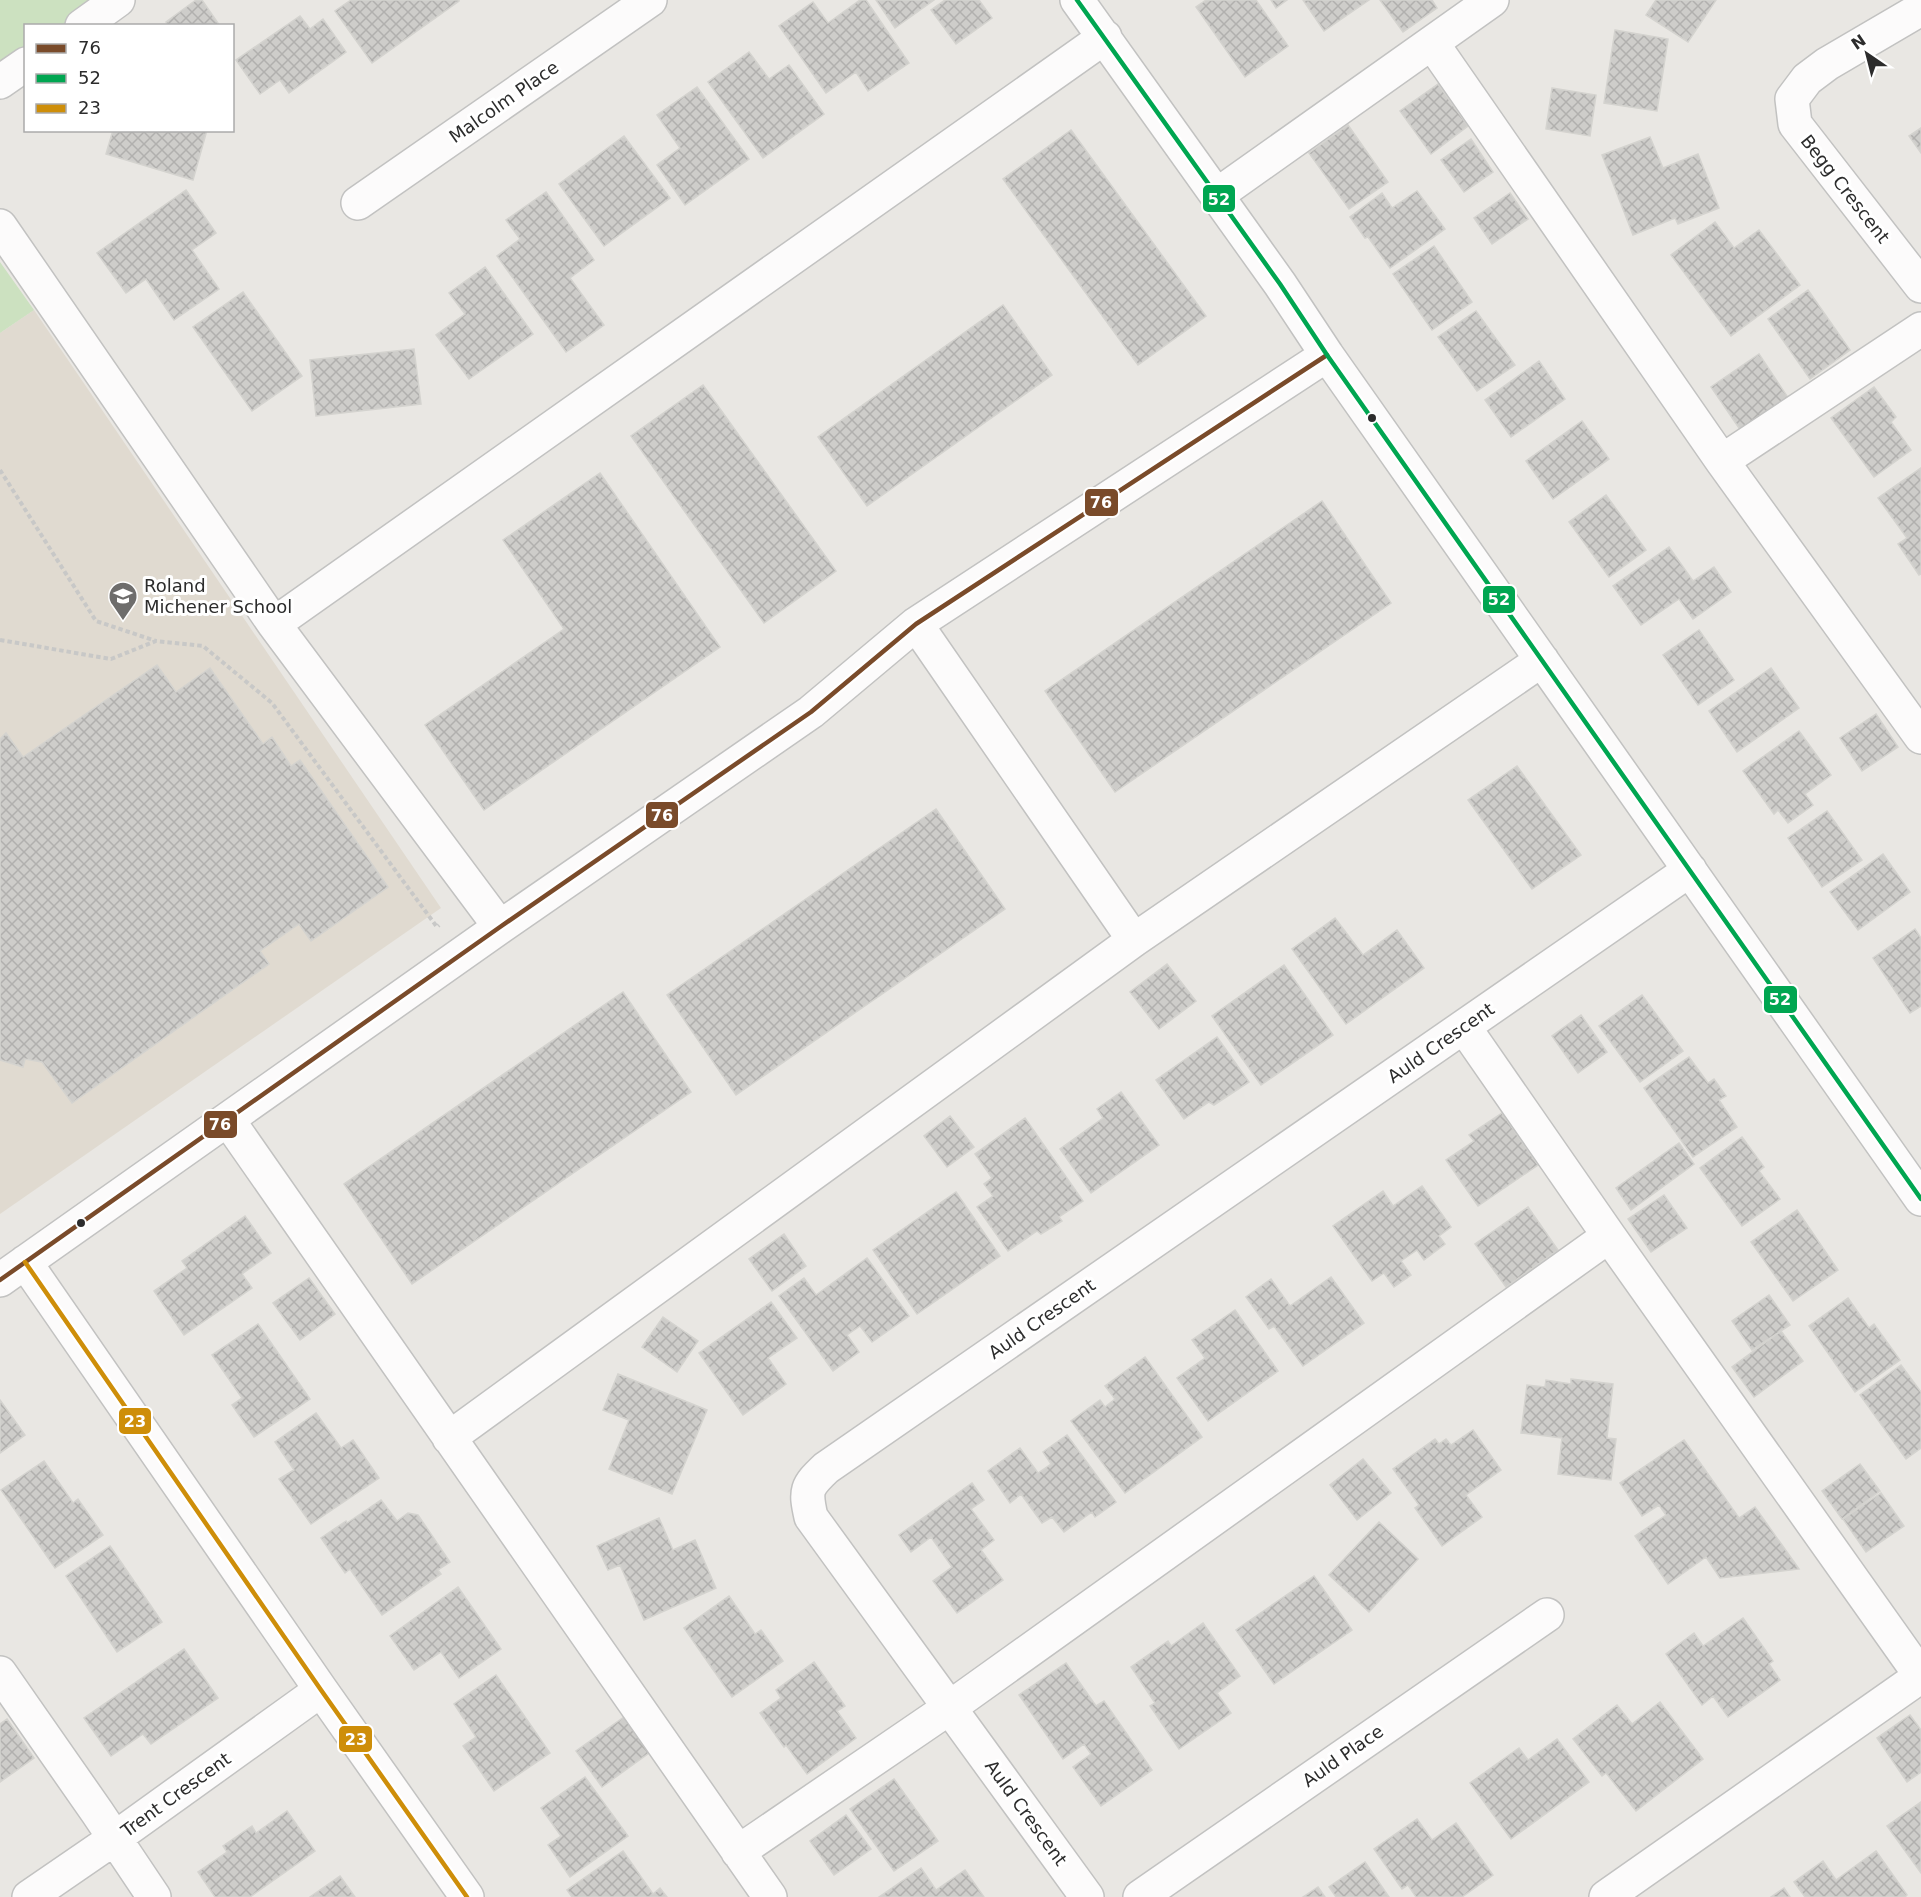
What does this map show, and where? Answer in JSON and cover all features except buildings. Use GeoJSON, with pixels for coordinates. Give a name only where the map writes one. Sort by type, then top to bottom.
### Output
{"type":"FeatureCollection","features":[{"type":"Feature","properties":{"kind":"street"},"geometry":{"type":"LineString","coordinates":[[85,24],[118,0]]}},
{"type":"Feature","properties":{"kind":"street","name":"Malcolm Place"},"geometry":{"type":"LineString","coordinates":[[358,203],[650,0]]}},
{"type":"Feature","properties":{"kind":"street"},"geometry":{"type":"LineString","coordinates":[[1077,0],[1217,195],[1921,1199]]}},
{"type":"Feature","properties":{"kind":"street"},"geometry":{"type":"LineString","coordinates":[[1217,195],[1492,0]]}},
{"type":"Feature","properties":{"kind":"street","name":"Begg Crescent"},"geometry":{"type":"LineString","coordinates":[[1921,9],[1821,69],[1807,79],[1792,99],[1795,124],[1921,286]]}},
{"type":"Feature","properties":{"kind":"street"},"geometry":{"type":"LineString","coordinates":[[274,624],[1105,37]]}},
{"type":"Feature","properties":{"kind":"street"},"geometry":{"type":"LineString","coordinates":[[1432,43],[1722,461],[1921,737]]}},
{"type":"Feature","properties":{"kind":"street"},"geometry":{"type":"LineString","coordinates":[[0,82],[24,65]]}},
{"type":"Feature","properties":{"kind":"street"},"geometry":{"type":"LineString","coordinates":[[0,226],[274,624],[500,927]]}},
{"type":"Feature","properties":{"kind":"street"},"geometry":{"type":"LineString","coordinates":[[1722,461],[1921,329]]}},
{"type":"Feature","properties":{"kind":"street"},"geometry":{"type":"LineString","coordinates":[[467,1897],[321,1690],[12,1271],[500,927],[811,712],[916,624],[1327,355]]}},
{"type":"Feature","properties":{"kind":"street"},"geometry":{"type":"LineString","coordinates":[[916,624],[1134,940]]}},
{"type":"Feature","properties":{"kind":"street"},"geometry":{"type":"LineString","coordinates":[[449,1438],[1134,940],[1542,660]]}},
{"type":"Feature","properties":{"kind":"street","name":"Auld Crescent"},"geometry":{"type":"LineString","coordinates":[[1088,1897],[811,1517],[807,1497],[812,1482],[826,1468],[1690,870]]}},
{"type":"Feature","properties":{"kind":"street"},"geometry":{"type":"LineString","coordinates":[[1464,1027],[1921,1676],[1606,1897]]}},
{"type":"Feature","properties":{"kind":"street"},"geometry":{"type":"LineString","coordinates":[[228,1120],[770,1897]]}},
{"type":"Feature","properties":{"kind":"street"},"geometry":{"type":"LineString","coordinates":[[738,1852],[949,1708],[1609,1236]]}},
{"type":"Feature","properties":{"kind":"street","name":"Auld Place"},"geometry":{"type":"LineString","coordinates":[[1140,1897],[1546,1615]]}},
{"type":"Feature","properties":{"kind":"street"},"geometry":{"type":"LineString","coordinates":[[0,1673],[154,1897]]}},
{"type":"Feature","properties":{"kind":"street","name":"Trent Crescent"},"geometry":{"type":"LineString","coordinates":[[29,1897],[321,1690]]}},
{"type":"Feature","properties":{"kind":"path"},"geometry":{"type":"LineString","coordinates":[[0,470],[96,621],[156,641],[203,646],[272,703],[437,927],[478,896]]}},
{"type":"Feature","properties":{"kind":"path"},"geometry":{"type":"LineString","coordinates":[[0,640],[111,659],[156,641]]}},
{"type":"Feature","properties":{"kind":"shaded area","name":"Roland Michener School"},"geometry":{"type":"Polygon","coordinates":[[[34,310],[441,908],[0,1214],[0,333],[34,310]]]}},
{"type":"Feature","properties":{"kind":"green space"},"geometry":{"type":"Polygon","coordinates":[[[0,0],[102,0],[66,24],[24,24],[24,54],[0,71],[0,0]]]}},
{"type":"Feature","properties":{"kind":"green space"},"geometry":{"type":"Polygon","coordinates":[[[0,262],[34,310],[0,333],[0,262]]]}},
{"type":"Feature","properties":{"kind":"transit line","name":"52"},"geometry":{"type":"LineString","coordinates":[[1077,0],[1280,284],[1327,355],[1921,1199]]}},
{"type":"Feature","properties":{"kind":"transit line","name":"76"},"geometry":{"type":"LineString","coordinates":[[0,1280],[500,927],[811,712],[916,624],[1327,355]]}},
{"type":"Feature","properties":{"kind":"transit line","name":"23"},"geometry":{"type":"LineString","coordinates":[[25,1262],[467,1897]]}},
{"type":"Feature","properties":{"kind":"place","name":"Roland Michener School"},"geometry":{"type":"Point","coordinates":[123,622]}}]}
